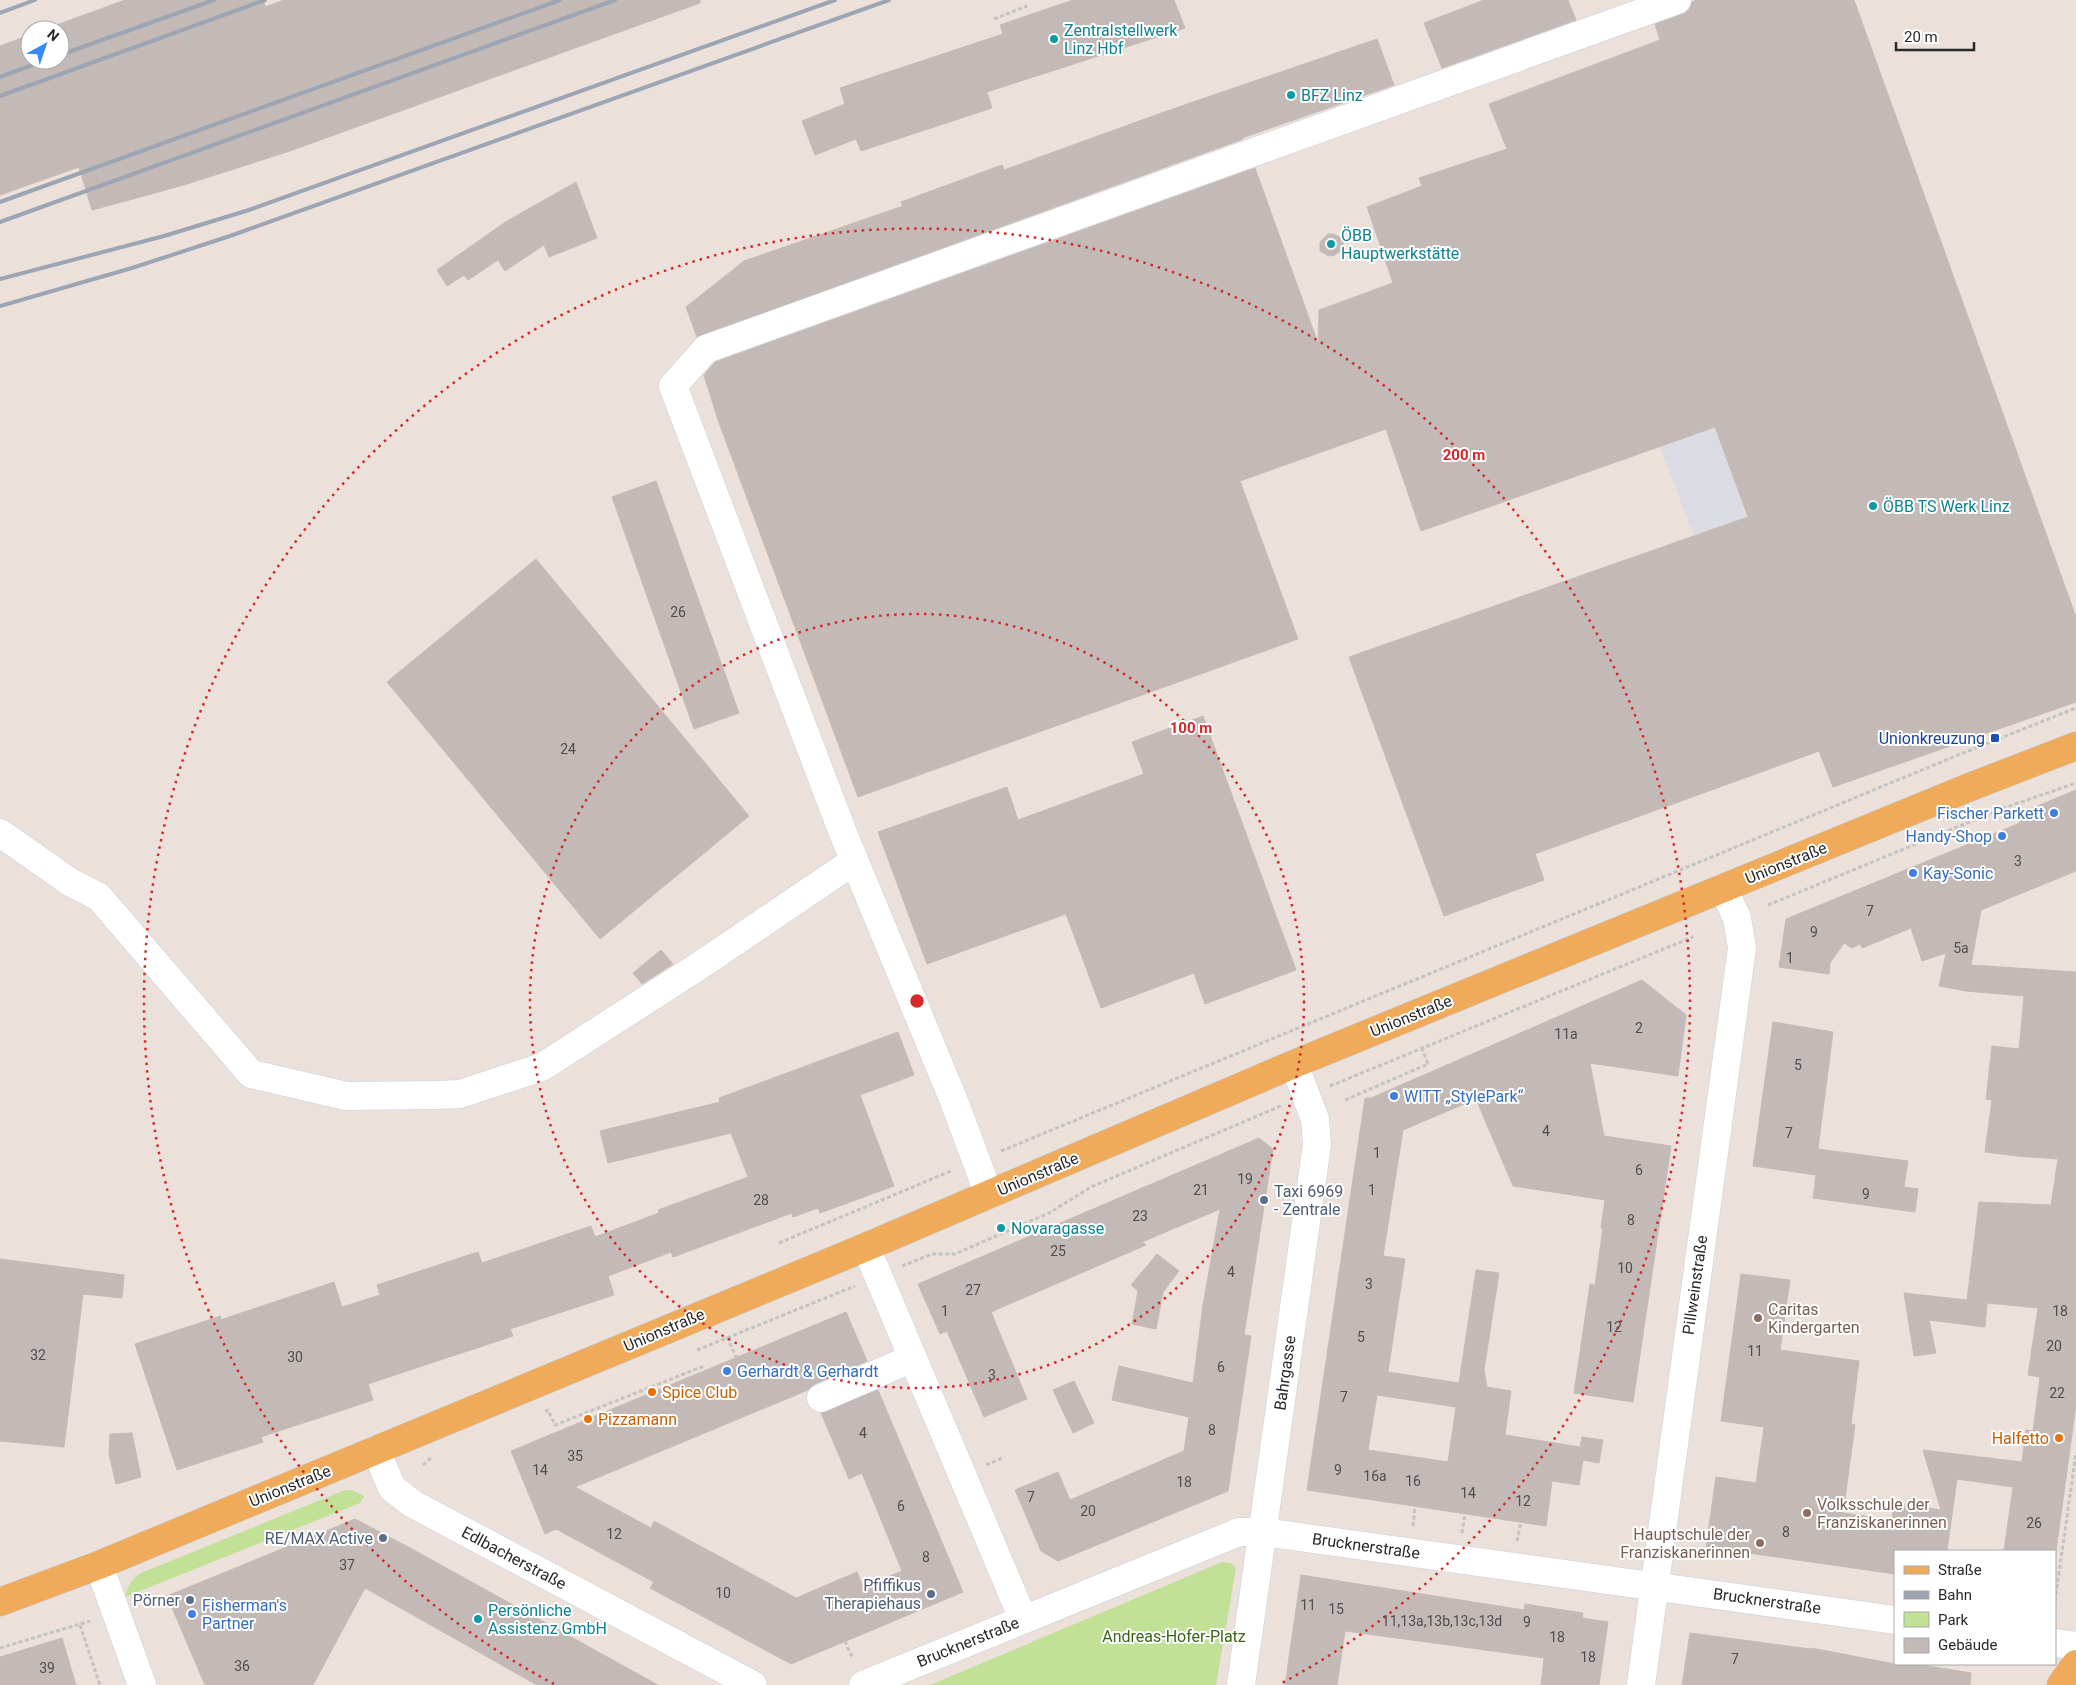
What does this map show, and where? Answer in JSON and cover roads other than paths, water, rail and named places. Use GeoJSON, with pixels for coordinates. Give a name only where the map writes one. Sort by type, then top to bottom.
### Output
{"type":"FeatureCollection","features":[{"type":"Feature","properties":{"kind":"main road","name":"Unionstraße"},"geometry":{"type":"LineString","coordinates":[[0,1602],[99,1565],[376,1450],[989,1195],[1294,1064],[1970,787],[2076,746]]}},
{"type":"Feature","properties":{"kind":"main road"},"geometry":{"type":"LineString","coordinates":[[2061,1685],[2076,1664]]}},
{"type":"Feature","properties":{"kind":"street"},"geometry":{"type":"LineString","coordinates":[[989,1195],[954,1101],[854,862],[673,386],[706,349],[1677,0]]}},
{"type":"Feature","properties":{"kind":"street"},"geometry":{"type":"LineString","coordinates":[[0,832],[70,882],[99,897],[251,1074],[346,1096],[460,1094],[542,1067],[699,966],[854,862]]}},
{"type":"Feature","properties":{"kind":"street","name":"Pillweinstraße"},"geometry":{"type":"LineString","coordinates":[[1641,1685],[1742,948],[1737,918],[1723,888]]}},
{"type":"Feature","properties":{"kind":"street","name":"Bahrgasse"},"geometry":{"type":"LineString","coordinates":[[1241,1685],[1317,1144],[1315,1119],[1294,1064]]}},
{"type":"Feature","properties":{"kind":"street"},"geometry":{"type":"LineString","coordinates":[[866,1246],[1023,1619]]}},
{"type":"Feature","properties":{"kind":"street"},"geometry":{"type":"LineString","coordinates":[[821,1398],[913,1358]]}},
{"type":"Feature","properties":{"kind":"street","name":"Edlbacherstraße"},"geometry":{"type":"LineString","coordinates":[[376,1450],[392,1488],[413,1504],[753,1685]]}},
{"type":"Feature","properties":{"kind":"street","name":"Brucknerstraße"},"geometry":{"type":"LineString","coordinates":[[863,1685],[1239,1532],[1263,1532],[1894,1620]]}},
{"type":"Feature","properties":{"kind":"street"},"geometry":{"type":"LineString","coordinates":[[99,1565],[142,1685]]}},
{"type":"Feature","properties":{"kind":"street"},"geometry":{"type":"LineString","coordinates":[[2056,1643],[2076,1646]]}},
{"type":"Feature","properties":{"kind":"railway"},"geometry":{"type":"LineString","coordinates":[[0,13],[35,0]]}},
{"type":"Feature","properties":{"kind":"railway"},"geometry":{"type":"LineString","coordinates":[[70,51],[214,0]]}},
{"type":"Feature","properties":{"kind":"railway"},"geometry":{"type":"LineString","coordinates":[[0,96],[265,0]]}},
{"type":"Feature","properties":{"kind":"railway"},"geometry":{"type":"LineString","coordinates":[[0,202],[560,0]]}},
{"type":"Feature","properties":{"kind":"railway"},"geometry":{"type":"LineString","coordinates":[[0,222],[615,0]]}},
{"type":"Feature","properties":{"kind":"railway"},"geometry":{"type":"LineString","coordinates":[[0,279],[164,236],[249,210],[835,0]]}},
{"type":"Feature","properties":{"kind":"railway"},"geometry":{"type":"LineString","coordinates":[[0,306],[132,268],[230,236],[889,0]]}},
{"type":"Feature","properties":{"kind":"railway"},"geometry":{"type":"LineString","coordinates":[[0,77],[20,70]]}},
{"type":"Feature","properties":{"kind":"place","name":"Zentralstellwerk Linz Hbf"},"geometry":{"type":"Point","coordinates":[1054,39]}},
{"type":"Feature","properties":{"kind":"place","name":"BFZ Linz"},"geometry":{"type":"Point","coordinates":[1291,95]}},
{"type":"Feature","properties":{"kind":"place","name":"ÖBB Hauptwerkstätte"},"geometry":{"type":"Point","coordinates":[1331,244]}},
{"type":"Feature","properties":{"kind":"place","name":"ÖBB TS Werk Linz"},"geometry":{"type":"Point","coordinates":[1873,506]}},
{"type":"Feature","properties":{"kind":"place","name":"Unionkreuzung"},"geometry":{"type":"Point","coordinates":[1995,738]}},
{"type":"Feature","properties":{"kind":"place","name":"Fischer Parkett"},"geometry":{"type":"Point","coordinates":[2054,813]}},
{"type":"Feature","properties":{"kind":"place","name":"Handy-Shop"},"geometry":{"type":"Point","coordinates":[2002,836]}},
{"type":"Feature","properties":{"kind":"place","name":"Kay-Sonic"},"geometry":{"type":"Point","coordinates":[1913,873]}},
{"type":"Feature","properties":{"kind":"place","name":"WITT „StylePark“"},"geometry":{"type":"Point","coordinates":[1394,1096]}},
{"type":"Feature","properties":{"kind":"place","name":"Taxi 6969 - Zentrale"},"geometry":{"type":"Point","coordinates":[1264,1200]}},
{"type":"Feature","properties":{"kind":"place","name":"Novaragasse"},"geometry":{"type":"Point","coordinates":[1001,1228]}},
{"type":"Feature","properties":{"kind":"place","name":"Caritas Kindergarten"},"geometry":{"type":"Point","coordinates":[1758,1318]}},
{"type":"Feature","properties":{"kind":"place","name":"Gerhardt & Gerhardt"},"geometry":{"type":"Point","coordinates":[727,1371]}},
{"type":"Feature","properties":{"kind":"place","name":"Spice Club"},"geometry":{"type":"Point","coordinates":[652,1392]}},
{"type":"Feature","properties":{"kind":"place","name":"Pizzamann"},"geometry":{"type":"Point","coordinates":[588,1419]}},
{"type":"Feature","properties":{"kind":"place","name":"Halfetto"},"geometry":{"type":"Point","coordinates":[2059,1438]}},
{"type":"Feature","properties":{"kind":"place","name":"Volksschule der Franziskanerinnen"},"geometry":{"type":"Point","coordinates":[1807,1513]}},
{"type":"Feature","properties":{"kind":"place","name":"RE/MAX Active"},"geometry":{"type":"Point","coordinates":[383,1538]}},
{"type":"Feature","properties":{"kind":"place","name":"Hauptschule der Franziskanerinnen"},"geometry":{"type":"Point","coordinates":[1760,1543]}},
{"type":"Feature","properties":{"kind":"place","name":"Pfiffikus Therapiehaus"},"geometry":{"type":"Point","coordinates":[931,1594]}},
{"type":"Feature","properties":{"kind":"place","name":"Pörner"},"geometry":{"type":"Point","coordinates":[190,1600]}},
{"type":"Feature","properties":{"kind":"place","name":"Fisherman's Partner"},"geometry":{"type":"Point","coordinates":[192,1614]}},
{"type":"Feature","properties":{"kind":"place","name":"Persönliche Assistenz GmbH"},"geometry":{"type":"Point","coordinates":[478,1619]}},
{"type":"Feature","properties":{"kind":"park label","name":"Andreas-Hofer-Platz"},"geometry":{"type":"Point","coordinates":[1174,1636]}}]}
